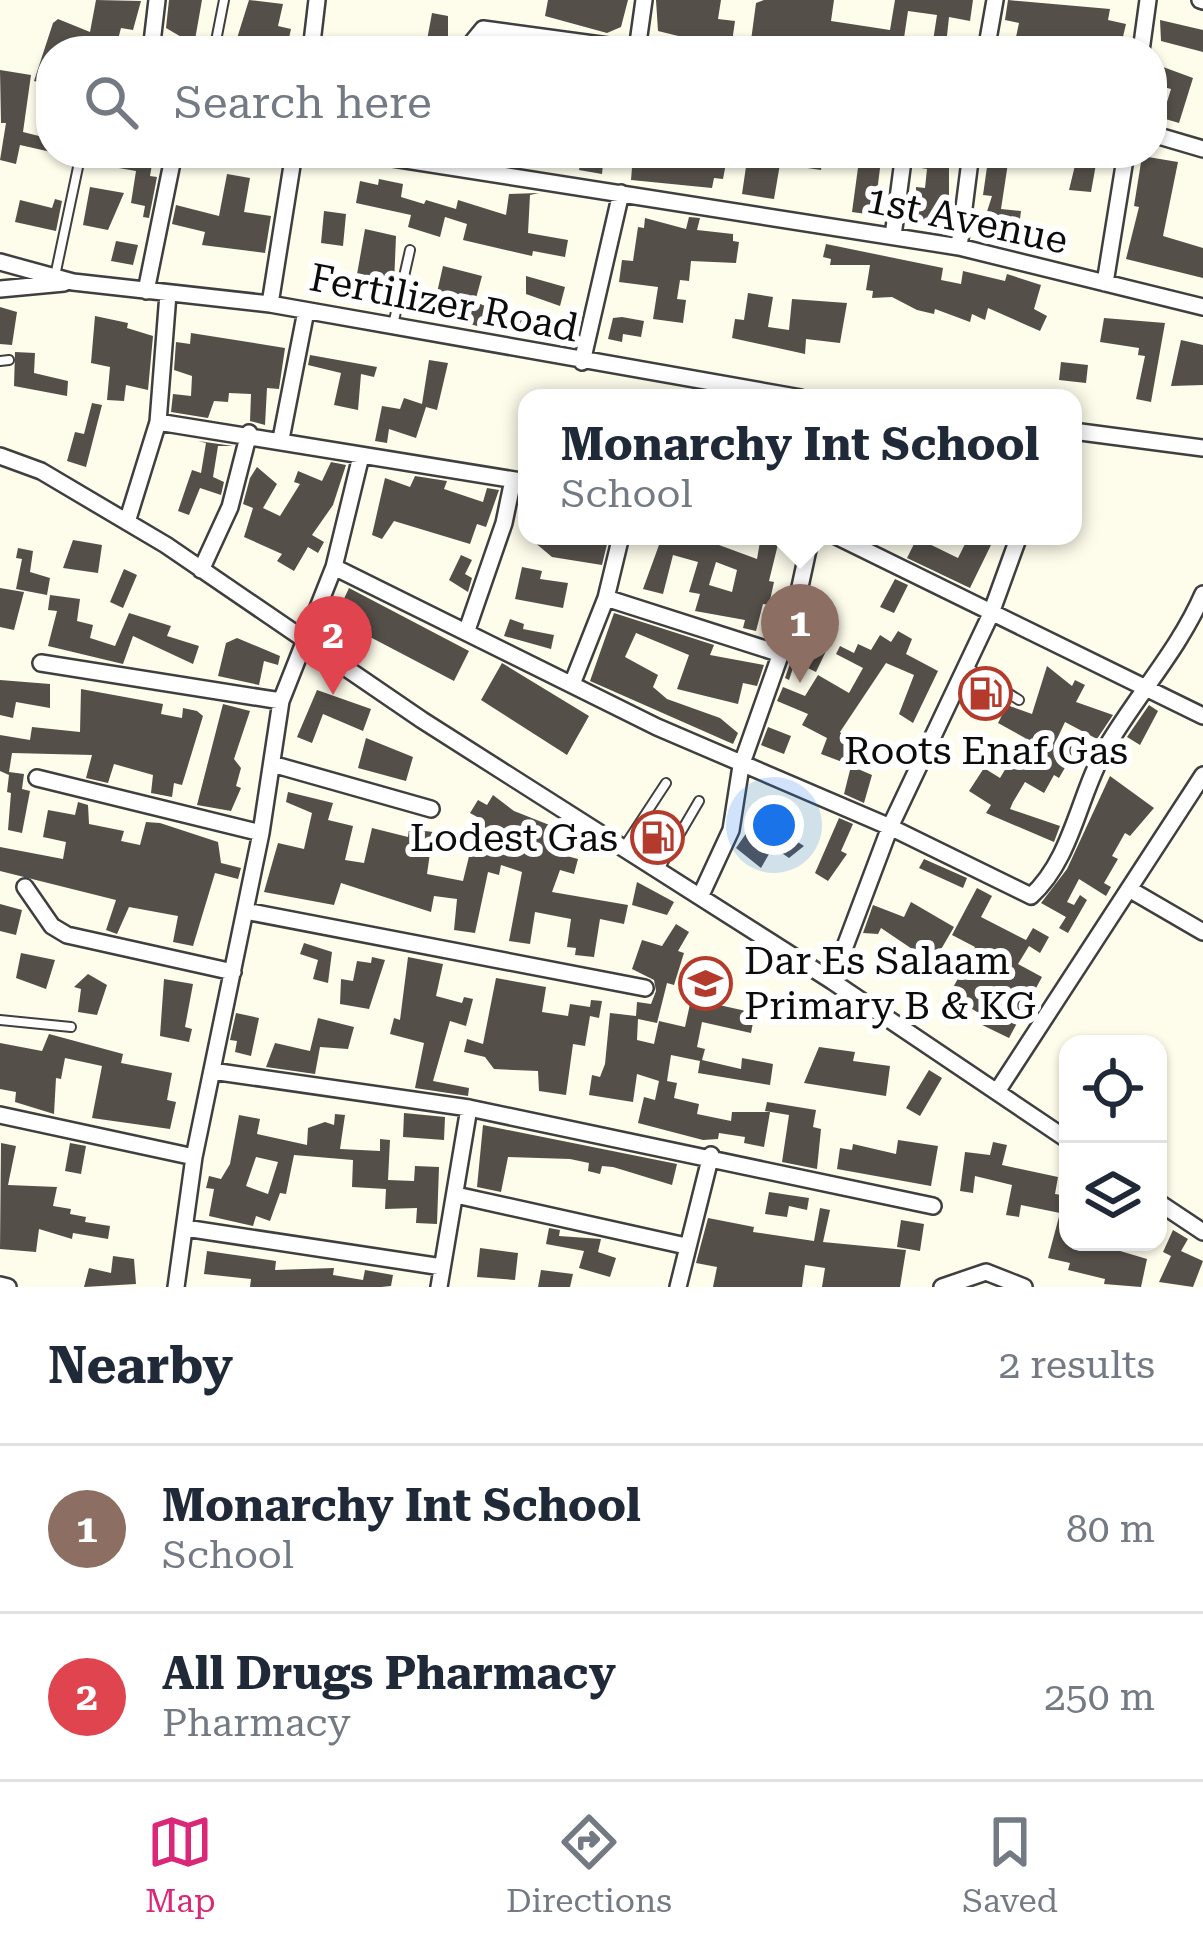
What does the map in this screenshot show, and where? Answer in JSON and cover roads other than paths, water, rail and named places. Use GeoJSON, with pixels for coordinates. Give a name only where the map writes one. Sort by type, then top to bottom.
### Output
{"type":"FeatureCollection","features":[{"type":"Feature","properties":{"kind":"street"},"geometry":{"type":"LineString","coordinates":[[153,36],[157,0]]}},
{"type":"Feature","properties":{"kind":"street"},"geometry":{"type":"LineString","coordinates":[[312,36],[317,0]]}},
{"type":"Feature","properties":{"kind":"street"},"geometry":{"type":"LineString","coordinates":[[642,36],[644,0]]}},
{"type":"Feature","properties":{"kind":"street"},"geometry":{"type":"LineString","coordinates":[[989,36],[995,0]]}},
{"type":"Feature","properties":{"kind":"street"},"geometry":{"type":"LineString","coordinates":[[1143,36],[1148,0]]}},
{"type":"Feature","properties":{"kind":"street"},"geometry":{"type":"LineString","coordinates":[[477,36],[482,29],[535,36]]}},
{"type":"Feature","properties":{"kind":"street"},"geometry":{"type":"LineString","coordinates":[[1167,138],[1203,149]]}},
{"type":"Feature","properties":{"kind":"street"},"geometry":{"type":"LineString","coordinates":[[146,291],[171,168]]}},
{"type":"Feature","properties":{"kind":"street"},"geometry":{"type":"LineString","coordinates":[[270,304],[292,168]]}},
{"type":"Feature","properties":{"kind":"street","name":"1st Avenue"},"geometry":{"type":"LineString","coordinates":[[458,168],[958,247],[1203,307]]}},
{"type":"Feature","properties":{"kind":"street"},"geometry":{"type":"LineString","coordinates":[[893,236],[902,168]]}},
{"type":"Feature","properties":{"kind":"street"},"geometry":{"type":"LineString","coordinates":[[958,247],[968,168]]}},
{"type":"Feature","properties":{"kind":"street"},"geometry":{"type":"LineString","coordinates":[[1105,283],[1124,168]]}},
{"type":"Feature","properties":{"kind":"street"},"geometry":{"type":"LineString","coordinates":[[582,362],[621,193]]}},
{"type":"Feature","properties":{"kind":"street","name":"Fertilizer Road"},"geometry":{"type":"LineString","coordinates":[[0,262],[73,282],[270,304],[746,389]]}},
{"type":"Feature","properties":{"kind":"street","name":"Fertilizer Road"},"geometry":{"type":"LineString","coordinates":[[0,289],[73,282]]}},
{"type":"Feature","properties":{"kind":"street"},"geometry":{"type":"LineString","coordinates":[[127,522],[158,422],[168,294]]}},
{"type":"Feature","properties":{"kind":"street"},"geometry":{"type":"LineString","coordinates":[[280,439],[306,311]]}},
{"type":"Feature","properties":{"kind":"street"},"geometry":{"type":"LineString","coordinates":[[158,422],[518,481]]}},
{"type":"Feature","properties":{"kind":"street"},"geometry":{"type":"LineString","coordinates":[[1082,432],[1203,448]]}},
{"type":"Feature","properties":{"kind":"street"},"geometry":{"type":"LineString","coordinates":[[202,569],[230,507],[249,434]]}},
{"type":"Feature","properties":{"kind":"street"},"geometry":{"type":"LineString","coordinates":[[0,456],[40,470],[202,569],[1059,1133]]}},
{"type":"Feature","properties":{"kind":"street"},"geometry":{"type":"LineString","coordinates":[[176,1287],[194,1156],[261,833],[281,701],[302,637],[334,567],[361,456]]}},
{"type":"Feature","properties":{"kind":"street"},"geometry":{"type":"LineString","coordinates":[[467,630],[518,487]]}},
{"type":"Feature","properties":{"kind":"street"},"geometry":{"type":"LineString","coordinates":[[572,684],[606,598],[619,545]]}},
{"type":"Feature","properties":{"kind":"street"},"geometry":{"type":"LineString","coordinates":[[700,897],[731,830],[741,766],[781,654],[809,545]]}},
{"type":"Feature","properties":{"kind":"street"},"geometry":{"type":"LineString","coordinates":[[853,545],[990,616],[1203,716]]}},
{"type":"Feature","properties":{"kind":"street"},"geometry":{"type":"LineString","coordinates":[[832,981],[890,827],[990,616],[1016,545]]}},
{"type":"Feature","properties":{"kind":"street"},"geometry":{"type":"LineString","coordinates":[[334,567],[741,766],[890,827],[1026,896],[1035,894],[1086,800],[1104,750],[1171,653],[1203,594]]}},
{"type":"Feature","properties":{"kind":"street"},"geometry":{"type":"LineString","coordinates":[[606,598],[781,654]]}},
{"type":"Feature","properties":{"kind":"street"},"geometry":{"type":"LineString","coordinates":[[41,663],[281,701]]}},
{"type":"Feature","properties":{"kind":"street"},"geometry":{"type":"LineString","coordinates":[[272,764],[431,809]]}},
{"type":"Feature","properties":{"kind":"street"},"geometry":{"type":"LineString","coordinates":[[998,1090],[1203,776]]}},
{"type":"Feature","properties":{"kind":"street"},"geometry":{"type":"LineString","coordinates":[[37,778],[261,833]]}},
{"type":"Feature","properties":{"kind":"street"},"geometry":{"type":"LineString","coordinates":[[25,887],[52,926],[67,935],[233,972]]}},
{"type":"Feature","properties":{"kind":"street"},"geometry":{"type":"LineString","coordinates":[[1129,889],[1203,932]]}},
{"type":"Feature","properties":{"kind":"street"},"geometry":{"type":"LineString","coordinates":[[245,911],[646,988]]}},
{"type":"Feature","properties":{"kind":"street"},"geometry":{"type":"LineString","coordinates":[[212,1071],[469,1108],[932,1206]]}},
{"type":"Feature","properties":{"kind":"street"},"geometry":{"type":"LineString","coordinates":[[440,1287],[469,1108]]}},
{"type":"Feature","properties":{"kind":"street"},"geometry":{"type":"LineString","coordinates":[[0,1115],[194,1156]]}},
{"type":"Feature","properties":{"kind":"street"},"geometry":{"type":"LineString","coordinates":[[678,1287],[711,1156]]}},
{"type":"Feature","properties":{"kind":"street"},"geometry":{"type":"LineString","coordinates":[[456,1196],[686,1246]]}},
{"type":"Feature","properties":{"kind":"street"},"geometry":{"type":"LineString","coordinates":[[1167,1208],[1203,1232]]}},
{"type":"Feature","properties":{"kind":"street"},"geometry":{"type":"LineString","coordinates":[[185,1228],[442,1267]]}},
{"type":"Feature","properties":{"kind":"street"},"geometry":{"type":"LineString","coordinates":[[942,1287],[986,1272],[1024,1287]]}},
{"type":"Feature","properties":{"kind":"lane"},"geometry":{"type":"LineString","coordinates":[[217,36],[224,0]]}},
{"type":"Feature","properties":{"kind":"lane"},"geometry":{"type":"LineString","coordinates":[[55,277],[78,168]]}},
{"type":"Feature","properties":{"kind":"lane"},"geometry":{"type":"LineString","coordinates":[[393,327],[410,250]]}},
{"type":"Feature","properties":{"kind":"lane"},"geometry":{"type":"LineString","coordinates":[[966,666],[1019,700]]}},
{"type":"Feature","properties":{"kind":"lane"},"geometry":{"type":"LineString","coordinates":[[957,684],[971,689],[984,677]]}},
{"type":"Feature","properties":{"kind":"lane"},"geometry":{"type":"LineString","coordinates":[[623,848],[666,783]]}},
{"type":"Feature","properties":{"kind":"lane"},"geometry":{"type":"LineString","coordinates":[[658,871],[699,802]]}},
{"type":"Feature","properties":{"kind":"lane"},"geometry":{"type":"LineString","coordinates":[[0,1020],[71,1027]]}},
{"type":"Feature","properties":{"kind":"place","name":"Monarchy Int School"},"geometry":{"type":"Point","coordinates":[800,683]}},
{"type":"Feature","properties":{"kind":"place","name":"Roots Enaf Gas"},"geometry":{"type":"Point","coordinates":[986,694]}},
{"type":"Feature","properties":{"kind":"place","name":"All Drugs Pharmacy"},"geometry":{"type":"Point","coordinates":[333,695]}},
{"type":"Feature","properties":{"kind":"place","name":"Lodest Gas"},"geometry":{"type":"Point","coordinates":[657,838]}},
{"type":"Feature","properties":{"kind":"place","name":"Dar Es Salaam Primary B & KG"},"geometry":{"type":"Point","coordinates":[705,983]}}]}
